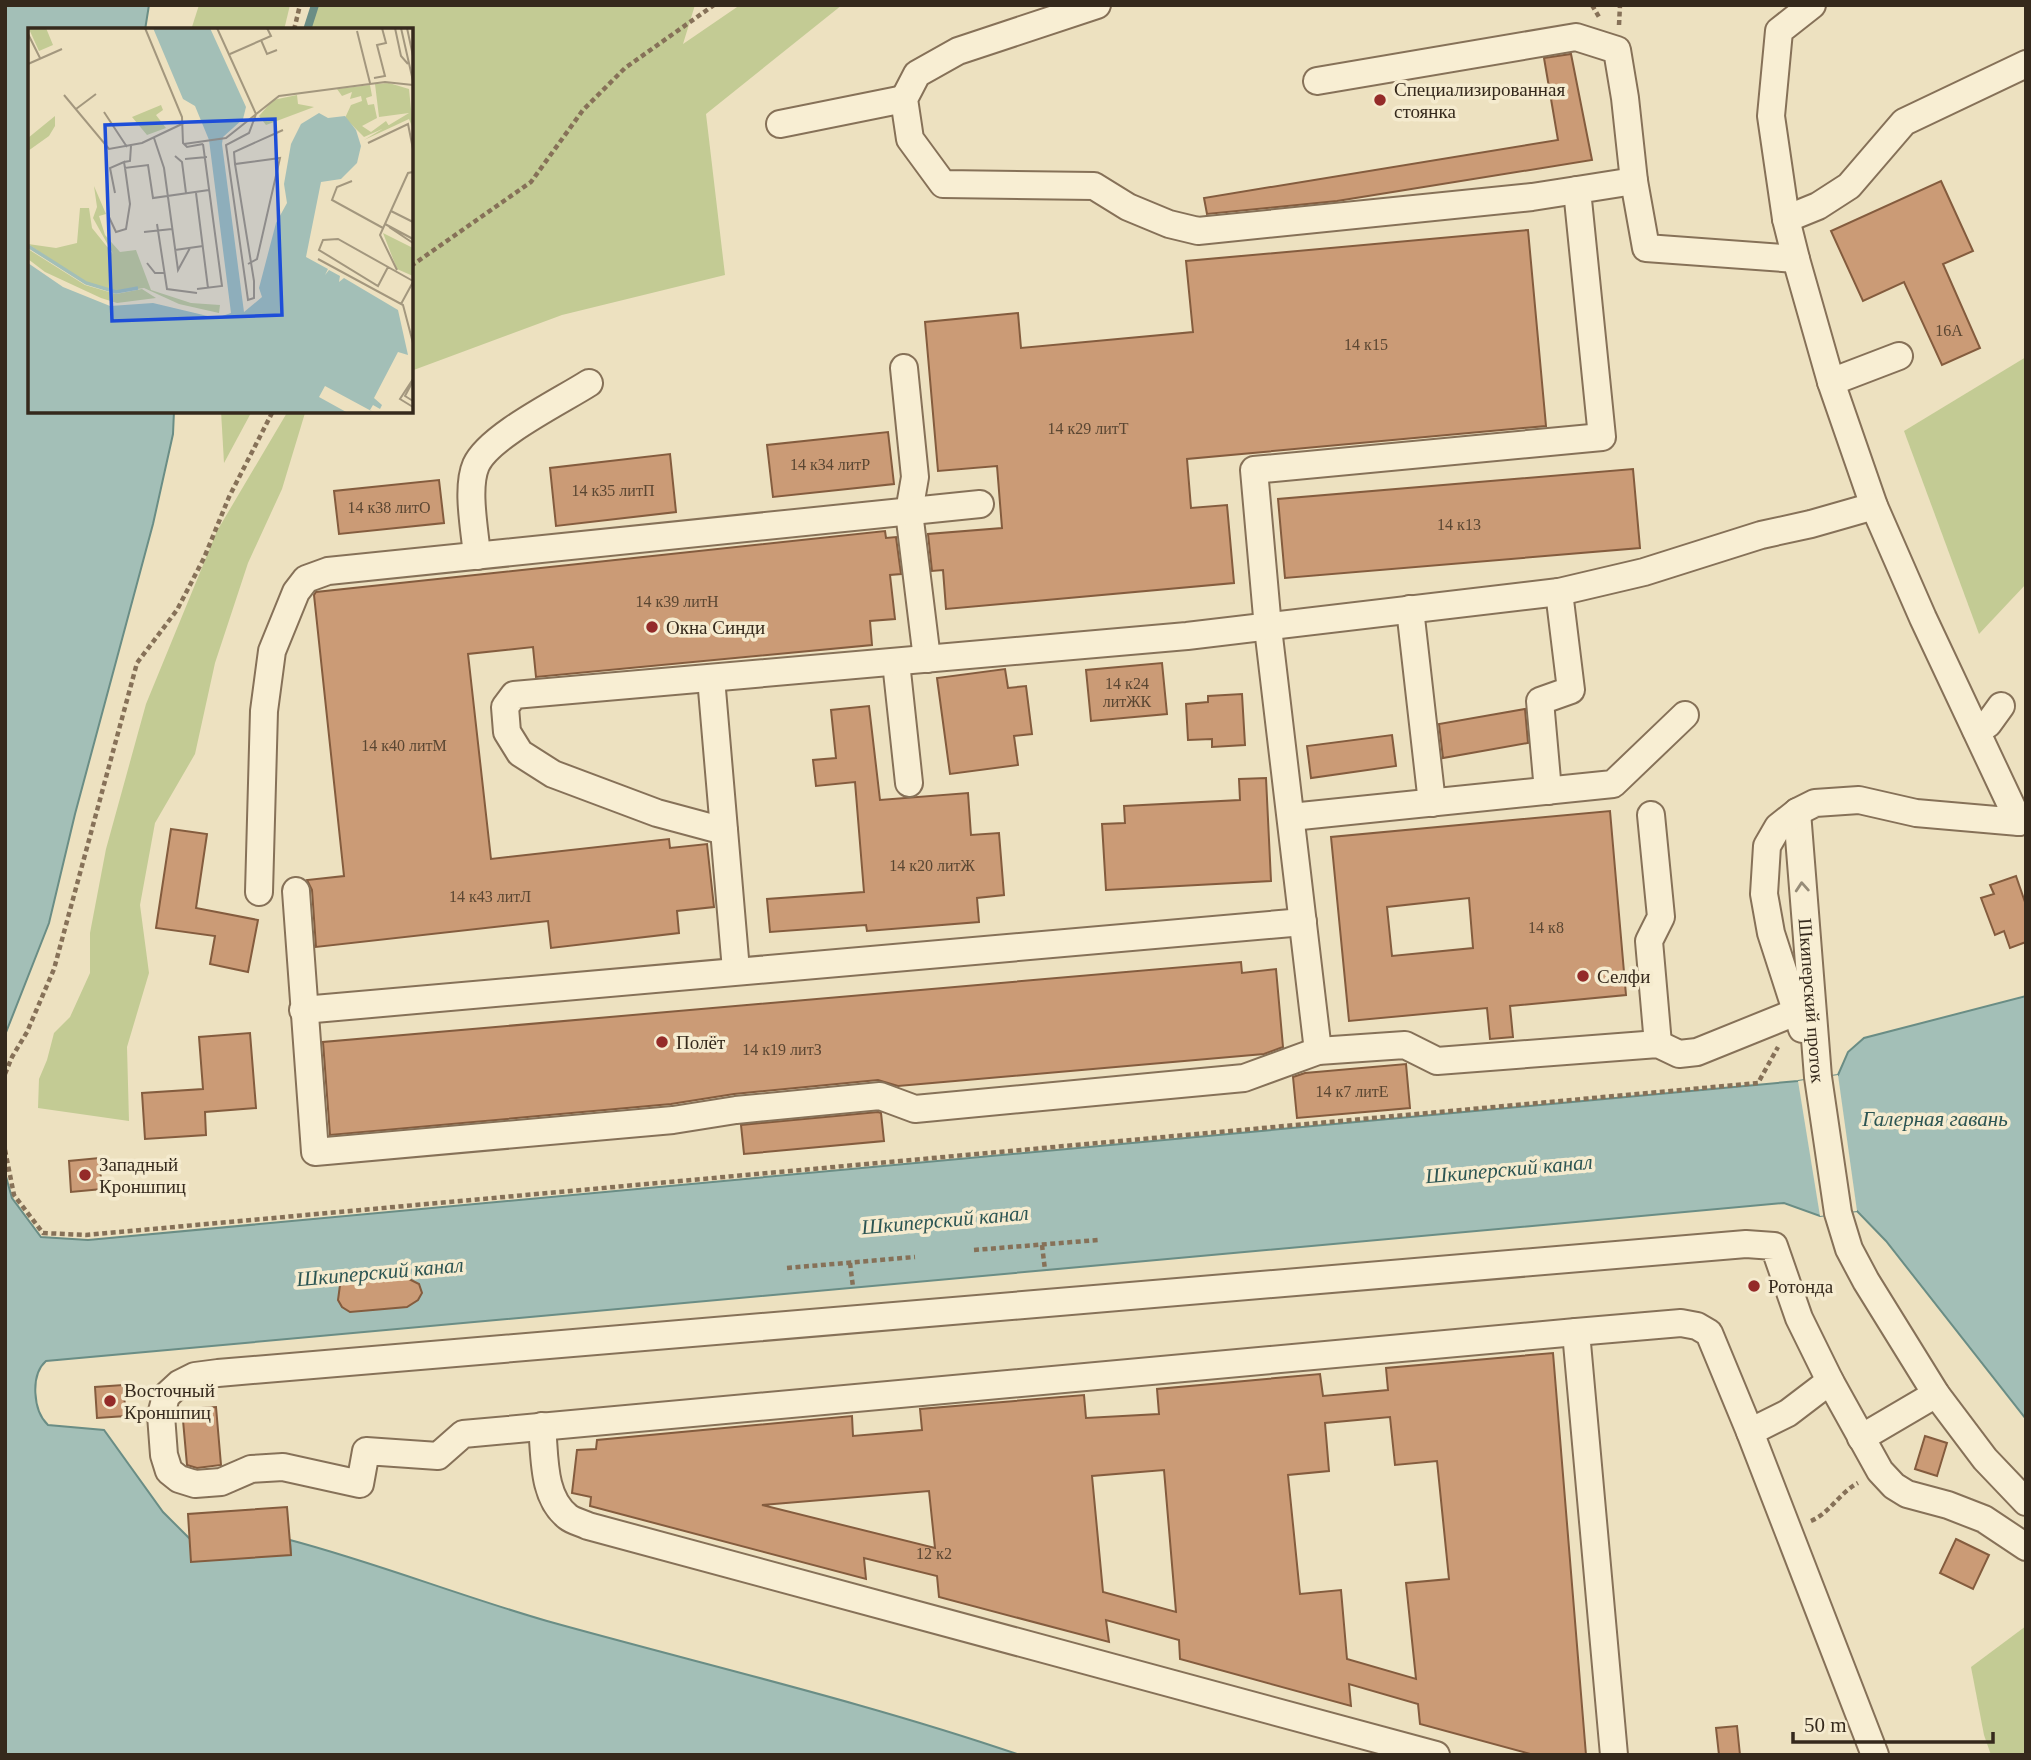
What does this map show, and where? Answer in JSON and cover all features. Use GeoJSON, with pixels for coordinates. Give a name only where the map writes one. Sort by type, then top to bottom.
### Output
{"type":"FeatureCollection","features":[{"type":"Feature","properties":{"kind":"street"},"geometry":{"type":"LineString","coordinates":[[1097,5],[958,51],[917,74],[904,99],[910,139],[943,184],[1094,186],[1128,207],[1169,224],[1198,231],[1532,197],[1634,181]]}},
{"type":"Feature","properties":{"kind":"street"},"geometry":{"type":"LineString","coordinates":[[1812,5],[1779,31],[1771,116],[1786,219],[1796,259],[1831,382],[1874,506],[1976,730],[2022,821]]}},
{"type":"Feature","properties":{"kind":"street"},"geometry":{"type":"LineString","coordinates":[[1317,81],[1576,37],[1617,50],[1634,181],[1646,248],[1796,259]]}},
{"type":"Feature","properties":{"kind":"street"},"geometry":{"type":"LineString","coordinates":[[1786,219],[1818,206],[1849,186],[1904,122],[2026,64]]}},
{"type":"Feature","properties":{"kind":"street"},"geometry":{"type":"LineString","coordinates":[[780,124],[904,99]]}},
{"type":"Feature","properties":{"kind":"street"},"geometry":{"type":"LineString","coordinates":[[1318,1051],[1268,628],[1254,470],[1602,437],[1577,190]]}},
{"type":"Feature","properties":{"kind":"street"},"geometry":{"type":"LineString","coordinates":[[1831,382],[1899,356]]}},
{"type":"Feature","properties":{"kind":"street"},"geometry":{"type":"LineString","coordinates":[[904,368],[915,477],[909,512],[926,659]]}},
{"type":"Feature","properties":{"kind":"street"},"geometry":{"type":"LineString","coordinates":[[477,556],[472,495],[476,465],[494,442],[589,383]]}},
{"type":"Feature","properties":{"kind":"street"},"geometry":{"type":"LineString","coordinates":[[259,892],[264,711],[272,651],[296,592],[306,579],[328,571],[980,504]]}},
{"type":"Feature","properties":{"kind":"street"},"geometry":{"type":"LineString","coordinates":[[724,831],[657,813],[553,774],[520,753],[507,732],[505,707],[514,695],[1268,628],[1559,592],[1644,572],[1761,535],[1874,506]]}},
{"type":"Feature","properties":{"kind":"street"},"geometry":{"type":"LineString","coordinates":[[1548,791],[1540,701],[1571,690],[1559,592]]}},
{"type":"Feature","properties":{"kind":"street"},"geometry":{"type":"LineString","coordinates":[[1410,609],[1432,803]]}},
{"type":"Feature","properties":{"kind":"street"},"geometry":{"type":"LineString","coordinates":[[896,662],[909,783]]}},
{"type":"Feature","properties":{"kind":"street"},"geometry":{"type":"LineString","coordinates":[[711,678],[736,970]]}},
{"type":"Feature","properties":{"kind":"street"},"geometry":{"type":"LineString","coordinates":[[1976,730],[1988,724],[2001,706]]}},
{"type":"Feature","properties":{"kind":"street"},"geometry":{"type":"LineString","coordinates":[[1291,817],[1613,785],[1685,715]]}},
{"type":"Feature","properties":{"kind":"street"},"geometry":{"type":"LineString","coordinates":[[1797,812],[1815,803],[1859,800],[1916,813],[2022,821]]}},
{"type":"Feature","properties":{"kind":"street","name":"Шкиперский проток"},"geometry":{"type":"LineString","coordinates":[[1797,812],[1778,827],[1767,846],[1764,894],[1771,933],[1818,1077]]}},
{"type":"Feature","properties":{"kind":"street","name":"Шкиперский проток"},"geometry":{"type":"LineString","coordinates":[[1797,812],[1818,1077]]}},
{"type":"Feature","properties":{"kind":"street"},"geometry":{"type":"LineString","coordinates":[[1651,815],[1661,917],[1649,941],[1658,1044]]}},
{"type":"Feature","properties":{"kind":"street"},"geometry":{"type":"LineString","coordinates":[[296,891],[314,1152],[673,1120],[736,1110],[880,1096],[915,1109],[1244,1078],[1318,1051],[1405,1045],[1437,1061],[1658,1044],[1679,1054],[1697,1052],[1796,1012]]}},
{"type":"Feature","properties":{"kind":"street"},"geometry":{"type":"LineString","coordinates":[[303,1010],[1303,922]]}},
{"type":"Feature","properties":{"kind":"street"},"geometry":{"type":"LineString","coordinates":[[1818,1077],[1838,1213],[1849,1249],[1936,1394],[1985,1459],[2026,1502]]}},
{"type":"Feature","properties":{"kind":"street"},"geometry":{"type":"LineString","coordinates":[[1875,1755],[1709,1333],[1697,1326],[1681,1323],[1576,1332],[463,1434],[439,1456],[366,1451],[360,1484],[283,1467],[251,1469],[221,1482],[195,1484],[179,1479],[169,1471],[164,1455],[161,1415],[166,1396],[179,1384],[195,1376],[218,1373],[1746,1244],[1774,1246],[1800,1318],[1830,1381],[1880,1471],[1894,1486],[1908,1494],[1984,1519],[2026,1547]]}},
{"type":"Feature","properties":{"kind":"street"},"geometry":{"type":"LineString","coordinates":[[1576,1332],[1614,1755]]}},
{"type":"Feature","properties":{"kind":"street"},"geometry":{"type":"LineString","coordinates":[[1750,1432],[1788,1413],[1830,1381]]}},
{"type":"Feature","properties":{"kind":"street"},"geometry":{"type":"LineString","coordinates":[[1861,1438],[1936,1394]]}},
{"type":"Feature","properties":{"kind":"street"},"geometry":{"type":"LineString","coordinates":[[542,1426],[552,1500],[568,1517],[588,1526],[1436,1755]]}},
{"type":"Feature","properties":{"kind":"path"},"geometry":{"type":"LineString","coordinates":[[294,28],[300,5]]}},
{"type":"Feature","properties":{"kind":"path"},"geometry":{"type":"LineString","coordinates":[[413,265],[531,182],[583,110],[625,68],[714,5]]}},
{"type":"Feature","properties":{"kind":"path"},"geometry":{"type":"LineString","coordinates":[[1620,5],[1621,15]]}},
{"type":"Feature","properties":{"kind":"path"},"geometry":{"type":"LineString","coordinates":[[5,1074],[27,1032],[54,969],[136,663],[177,610],[204,558],[229,497],[272,413]]}},
{"type":"Feature","properties":{"kind":"path"},"geometry":{"type":"LineString","coordinates":[[5,1150],[14,1195],[43,1233],[86,1235],[1758,1083]]}},
{"type":"Feature","properties":{"kind":"path"},"geometry":{"type":"LineString","coordinates":[[974,1250],[1098,1240]]}},
{"type":"Feature","properties":{"kind":"path"},"geometry":{"type":"LineString","coordinates":[[1042,1245],[1045,1270]]}},
{"type":"Feature","properties":{"kind":"path"},"geometry":{"type":"LineString","coordinates":[[787,1268],[915,1257]]}},
{"type":"Feature","properties":{"kind":"path"},"geometry":{"type":"LineString","coordinates":[[850,1263],[853,1287]]}},
{"type":"Feature","properties":{"kind":"path"},"geometry":{"type":"LineString","coordinates":[[1787,1530],[1822,1516],[1846,1490],[1880,1471]]}},
{"type":"Feature","properties":{"kind":"green space"},"geometry":{"type":"Polygon","coordinates":[[[199,5],[290,5],[284,28],[192,28],[199,5]]]}},
{"type":"Feature","properties":{"kind":"green space"},"geometry":{"type":"Polygon","coordinates":[[[315,5],[695,5],[683,44],[740,5],[842,5],[706,114],[725,275],[562,315],[413,370],[413,28],[308,28],[315,5]]]}},
{"type":"Feature","properties":{"kind":"green space"},"geometry":{"type":"Polygon","coordinates":[[[2026,357],[2026,584],[1979,634],[1904,431],[2026,357]]]}},
{"type":"Feature","properties":{"kind":"green space"},"geometry":{"type":"Polygon","coordinates":[[[221,413],[251,413],[224,463],[221,413]]]}},
{"type":"Feature","properties":{"kind":"green space"},"geometry":{"type":"Polygon","coordinates":[[[287,413],[305,413],[282,489],[248,563],[215,663],[195,754],[155,823],[140,905],[149,973],[127,1047],[129,1121],[38,1108],[39,1079],[54,1033],[70,1017],[90,973],[90,933],[106,849],[146,704],[217,531],[287,413]]]}},
{"type":"Feature","properties":{"kind":"green space"},"geometry":{"type":"Polygon","coordinates":[[[2026,1626],[2026,1755],[1991,1755],[1984,1735],[1971,1667],[2026,1626]]]}},
{"type":"Feature","properties":{"kind":"water"},"geometry":{"type":"Polygon","coordinates":[[[5,5],[149,5],[145,28],[28,28],[28,413],[174,413],[173,434],[153,524],[75,814],[49,923],[5,1035],[5,5]]]}},
{"type":"Feature","properties":{"kind":"water"},"geometry":{"type":"Polygon","coordinates":[[[2026,996],[2026,1419],[1886,1241],[1857,1211],[1820,1216],[1784,1203],[46,1361],[37,1375],[35,1393],[43,1419],[48,1425],[104,1430],[163,1512],[190,1539],[291,1554],[290,1540],[547,1621],[844,1701],[1020,1755],[5,1755],[5,1173],[12,1198],[41,1237],[88,1240],[1798,1081],[1838,1075],[1848,1052],[1864,1038],[2026,996]]]}},
{"type":"Feature","properties":{"kind":"pier"},"geometry":{"type":"Polygon","coordinates":[[[1838,1075],[1857,1211],[1820,1216],[1798,1081],[1838,1075]]]}},
{"type":"Feature","properties":{"kind":"building"},"geometry":{"type":"Polygon","coordinates":[[[1571,54],[1592,160],[1337,201],[1207,214],[1204,198],[1558,140],[1544,58],[1571,54]]]}},
{"type":"Feature","properties":{"kind":"building"},"geometry":{"type":"Polygon","coordinates":[[[1941,181],[1973,251],[1943,264],[1980,348],[1942,365],[1904,282],[1863,301],[1831,231],[1941,181]]]}},
{"type":"Feature","properties":{"kind":"building"},"geometry":{"type":"Polygon","coordinates":[[[1528,230],[1546,426],[1187,459],[1191,508],[1227,505],[1234,583],[946,609],[943,570],[932,571],[928,534],[1002,528],[997,466],[938,471],[925,322],[1018,313],[1021,348],[1193,332],[1186,261],[1528,230]]]}},
{"type":"Feature","properties":{"kind":"building"},"geometry":{"type":"Polygon","coordinates":[[[888,432],[894,484],[773,497],[767,445],[888,432]]]}},
{"type":"Feature","properties":{"kind":"building"},"geometry":{"type":"Polygon","coordinates":[[[670,454],[676,512],[556,526],[550,468],[670,454]]]}},
{"type":"Feature","properties":{"kind":"building"},"geometry":{"type":"Polygon","coordinates":[[[1633,469],[1640,548],[1285,578],[1278,499],[1633,469]]]}},
{"type":"Feature","properties":{"kind":"building"},"geometry":{"type":"Polygon","coordinates":[[[439,480],[444,523],[339,534],[334,491],[439,480]]]}},
{"type":"Feature","properties":{"kind":"building"},"geometry":{"type":"Polygon","coordinates":[[[885,531],[886,538],[896,537],[901,574],[890,575],[895,619],[870,621],[872,645],[536,677],[533,647],[468,654],[491,859],[669,839],[670,848],[707,844],[714,907],[677,911],[679,933],[551,948],[548,921],[316,947],[312,890],[307,880],[344,876],[314,595],[316,592],[885,531]]]}},
{"type":"Feature","properties":{"kind":"building"},"geometry":{"type":"Polygon","coordinates":[[[1162,663],[1167,714],[1091,721],[1086,670],[1162,663]]]}},
{"type":"Feature","properties":{"kind":"building"},"geometry":{"type":"Polygon","coordinates":[[[1005,669],[1008,688],[1026,686],[1032,734],[1014,736],[1018,765],[950,774],[937,678],[1005,669]]]}},
{"type":"Feature","properties":{"kind":"building"},"geometry":{"type":"Polygon","coordinates":[[[1242,694],[1245,745],[1212,747],[1212,739],[1188,740],[1186,704],[1208,702],[1208,696],[1242,694]]]}},
{"type":"Feature","properties":{"kind":"building"},"geometry":{"type":"Polygon","coordinates":[[[869,706],[880,800],[968,793],[971,835],[999,833],[1004,895],[977,898],[979,922],[867,931],[866,925],[770,932],[767,899],[864,892],[855,782],[816,786],[813,760],[836,758],[831,710],[869,706]]]}},
{"type":"Feature","properties":{"kind":"building"},"geometry":{"type":"Polygon","coordinates":[[[1525,709],[1528,743],[1443,758],[1439,724],[1525,709]]]}},
{"type":"Feature","properties":{"kind":"building"},"geometry":{"type":"Polygon","coordinates":[[[1392,735],[1396,766],[1311,778],[1307,746],[1392,735]]]}},
{"type":"Feature","properties":{"kind":"building"},"geometry":{"type":"Polygon","coordinates":[[[1266,778],[1271,881],[1106,890],[1102,824],[1125,823],[1124,806],[1240,800],[1239,779],[1266,778]]]}},
{"type":"Feature","properties":{"kind":"building"},"geometry":{"type":"Polygon","coordinates":[[[1610,811],[1626,995],[1510,1006],[1513,1037],[1490,1039],[1487,1008],[1349,1021],[1331,837],[1610,811]],[[1469,898],[1387,907],[1392,956],[1473,948],[1469,898]]]}},
{"type":"Feature","properties":{"kind":"building"},"geometry":{"type":"Polygon","coordinates":[[[171,829],[207,834],[196,908],[258,920],[248,972],[210,964],[215,936],[156,928],[171,829]]]}},
{"type":"Feature","properties":{"kind":"building"},"geometry":{"type":"Polygon","coordinates":[[[2016,876],[2026,905],[2026,942],[2010,948],[2004,931],[1995,935],[1981,898],[1994,894],[1990,885],[2016,876]]]}},
{"type":"Feature","properties":{"kind":"building"},"geometry":{"type":"Polygon","coordinates":[[[1241,962],[1242,973],[1276,969],[1283,1047],[1264,1054],[898,1086],[878,1080],[734,1094],[671,1104],[330,1135],[323,1042],[1241,962]]]}},
{"type":"Feature","properties":{"kind":"building"},"geometry":{"type":"Polygon","coordinates":[[[250,1033],[256,1108],[205,1112],[206,1135],[145,1139],[142,1093],[203,1089],[199,1037],[250,1033]]]}},
{"type":"Feature","properties":{"kind":"building"},"geometry":{"type":"Polygon","coordinates":[[[1406,1064],[1410,1108],[1297,1118],[1293,1077],[1305,1073],[1406,1064]]]}},
{"type":"Feature","properties":{"kind":"building"},"geometry":{"type":"Polygon","coordinates":[[[881,1113],[884,1141],[744,1154],[741,1125],[881,1113]]]}},
{"type":"Feature","properties":{"kind":"building","name":"Западный Кроншпиц"},"geometry":{"type":"Polygon","coordinates":[[[99,1158],[102,1189],[71,1192],[69,1161],[99,1158]]]}},
{"type":"Feature","properties":{"kind":"building"},"geometry":{"type":"Polygon","coordinates":[[[405,1277],[419,1284],[422,1293],[418,1300],[407,1307],[350,1312],[342,1307],[338,1300],[340,1285],[347,1280],[405,1277]]]}},
{"type":"Feature","properties":{"kind":"building"},"geometry":{"type":"Polygon","coordinates":[[[1553,1353],[1586,1755],[1534,1755],[1420,1724],[1418,1704],[1349,1684],[1351,1706],[1180,1659],[1179,1640],[1106,1620],[1109,1642],[939,1597],[937,1576],[864,1558],[866,1579],[590,1506],[591,1497],[572,1493],[577,1450],[596,1449],[597,1440],[852,1416],[853,1436],[922,1430],[920,1409],[1084,1395],[1086,1418],[1159,1414],[1157,1389],[1320,1374],[1323,1396],[1388,1390],[1386,1368],[1553,1353]],[[1390,1417],[1325,1423],[1329,1471],[1288,1475],[1300,1594],[1341,1590],[1347,1659],[1416,1679],[1406,1583],[1449,1579],[1437,1461],[1395,1465],[1390,1417]],[[1164,1470],[1092,1476],[1103,1592],[1176,1612],[1164,1470]],[[929,1491],[762,1505],[935,1548],[929,1491]]]}},
{"type":"Feature","properties":{"kind":"building","name":"Восточный Кроншпиц"},"geometry":{"type":"Polygon","coordinates":[[[123,1385],[126,1416],[97,1418],[95,1387],[123,1385]]]}},
{"type":"Feature","properties":{"kind":"building"},"geometry":{"type":"Polygon","coordinates":[[[216,1407],[221,1465],[197,1468],[187,1465],[182,1409],[216,1407]]]}},
{"type":"Feature","properties":{"kind":"building"},"geometry":{"type":"Polygon","coordinates":[[[1925,1436],[1947,1443],[1937,1476],[1915,1469],[1925,1436]]]}},
{"type":"Feature","properties":{"kind":"building"},"geometry":{"type":"Polygon","coordinates":[[[287,1507],[291,1555],[191,1562],[188,1514],[287,1507]]]}},
{"type":"Feature","properties":{"kind":"building"},"geometry":{"type":"Polygon","coordinates":[[[1956,1539],[1989,1555],[1973,1589],[1940,1573],[1956,1539]]]}},
{"type":"Feature","properties":{"kind":"building"},"geometry":{"type":"Polygon","coordinates":[[[1737,1726],[1740,1755],[1719,1755],[1716,1728],[1737,1726]]]}},
{"type":"Feature","properties":{"kind":"waterway"},"geometry":{"type":"LineString","coordinates":[[308,28],[315,5]]}},
{"type":"Feature","properties":{"kind":"place","name":"Специализированная стоянка"},"geometry":{"type":"Point","coordinates":[1380,100]}},
{"type":"Feature","properties":{"kind":"place","name":"Окна Синди"},"geometry":{"type":"Point","coordinates":[652,627]}},
{"type":"Feature","properties":{"kind":"place","name":"Селфи"},"geometry":{"type":"Point","coordinates":[1583,976]}},
{"type":"Feature","properties":{"kind":"place","name":"Полёт"},"geometry":{"type":"Point","coordinates":[662,1042]}},
{"type":"Feature","properties":{"kind":"place","name":"Западный Кроншпиц"},"geometry":{"type":"Point","coordinates":[85,1175]}},
{"type":"Feature","properties":{"kind":"place","name":"Ротонда"},"geometry":{"type":"Point","coordinates":[1754,1286]}},
{"type":"Feature","properties":{"kind":"place","name":"Восточный Кроншпиц"},"geometry":{"type":"Point","coordinates":[110,1401]}},
{"type":"Feature","properties":{"kind":"water label","name":"Галерная гавань"},"geometry":{"type":"Point","coordinates":[1935,1119]}},
{"type":"Feature","properties":{"kind":"water label","name":"Шкиперский канал"},"geometry":{"type":"Point","coordinates":[1509,1169]}},
{"type":"Feature","properties":{"kind":"water label","name":"Шкиперский канал"},"geometry":{"type":"Point","coordinates":[945,1220]}},
{"type":"Feature","properties":{"kind":"water label","name":"Шкиперский канал"},"geometry":{"type":"Point","coordinates":[380,1272]}}]}
